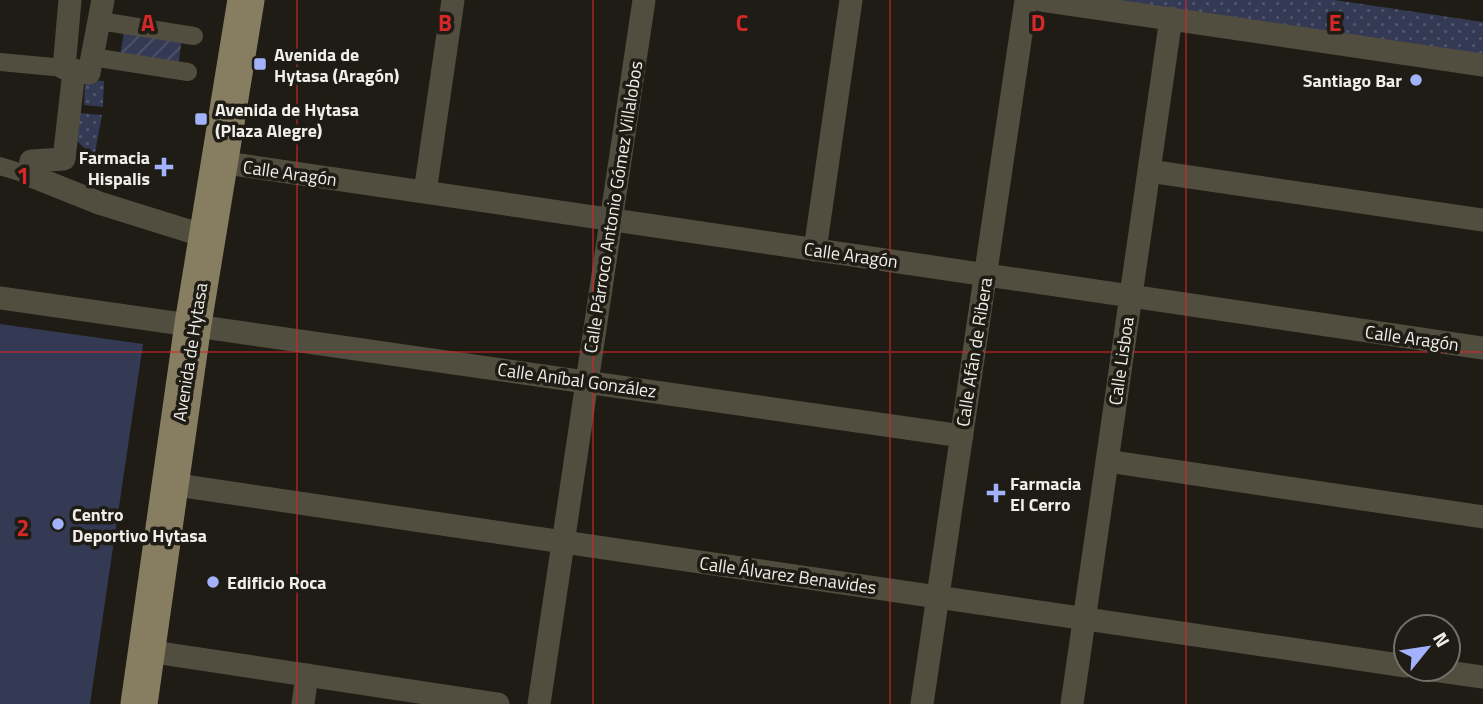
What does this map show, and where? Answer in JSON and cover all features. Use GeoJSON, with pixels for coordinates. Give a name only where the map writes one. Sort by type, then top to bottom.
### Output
{"type":"FeatureCollection","features":[{"type":"Feature","properties":{"kind":"main road","name":"Avenida de Hytasa"},"geometry":{"type":"LineString","coordinates":[[139,704],[193,324],[246,0]]}},
{"type":"Feature","properties":{"kind":"street"},"geometry":{"type":"LineString","coordinates":[[63,188],[64,159],[77,66],[71,0]]}},
{"type":"Feature","properties":{"kind":"street"},"geometry":{"type":"LineString","coordinates":[[425,192],[453,0]]}},
{"type":"Feature","properties":{"kind":"street","name":"Calle Párroco Antonio Gómez Villalobos"},"geometry":{"type":"LineString","coordinates":[[539,704],[645,0]]}},
{"type":"Feature","properties":{"kind":"street"},"geometry":{"type":"LineString","coordinates":[[815,250],[851,0]]}},
{"type":"Feature","properties":{"kind":"street","name":"Calle Afán de Ribera"},"geometry":{"type":"LineString","coordinates":[[922,704],[1026,0]]}},
{"type":"Feature","properties":{"kind":"street"},"geometry":{"type":"LineString","coordinates":[[1041,0],[1483,65]]}},
{"type":"Feature","properties":{"kind":"street"},"geometry":{"type":"LineString","coordinates":[[77,66],[102,11],[194,36]]}},
{"type":"Feature","properties":{"kind":"street","name":"Calle Lisboa"},"geometry":{"type":"LineString","coordinates":[[1072,704],[1171,19]]}},
{"type":"Feature","properties":{"kind":"street"},"geometry":{"type":"LineString","coordinates":[[0,62],[188,72]]}},
{"type":"Feature","properties":{"kind":"street"},"geometry":{"type":"LineString","coordinates":[[29,175],[31,161],[64,159]]}},
{"type":"Feature","properties":{"kind":"street","name":"Calle Aragón"},"geometry":{"type":"LineString","coordinates":[[220,162],[1483,348]]}},
{"type":"Feature","properties":{"kind":"street"},"geometry":{"type":"LineString","coordinates":[[0,166],[99,203],[208,237]]}},
{"type":"Feature","properties":{"kind":"street"},"geometry":{"type":"LineString","coordinates":[[1149,171],[1483,220]]}},
{"type":"Feature","properties":{"kind":"street","name":"Calle Aníbal González"},"geometry":{"type":"LineString","coordinates":[[0,298],[961,436]]}},
{"type":"Feature","properties":{"kind":"street"},"geometry":{"type":"LineString","coordinates":[[1107,461],[1483,517]]}},
{"type":"Feature","properties":{"kind":"street","name":"Calle Álvarez Benavides"},"geometry":{"type":"LineString","coordinates":[[170,484],[1392,664]]}},
{"type":"Feature","properties":{"kind":"street"},"geometry":{"type":"LineString","coordinates":[[146,651],[307,675],[408,697],[498,704]]}},
{"type":"Feature","properties":{"kind":"street"},"geometry":{"type":"LineString","coordinates":[[1462,674],[1483,677]]}},
{"type":"Feature","properties":{"kind":"street"},"geometry":{"type":"LineString","coordinates":[[303,704],[307,675]]}},
{"type":"Feature","properties":{"kind":"shaded area"},"geometry":{"type":"Polygon","coordinates":[[[1107,0],[1335,0],[1483,22],[1483,56],[1107,0]]]}},
{"type":"Feature","properties":{"kind":"shaded area"},"geometry":{"type":"Polygon","coordinates":[[[125,27],[182,37],[178,68],[119,61],[125,27]]]}},
{"type":"Feature","properties":{"kind":"shaded area"},"geometry":{"type":"Polygon","coordinates":[[[85,80],[104,81],[103,107],[84,105],[85,80]]]}},
{"type":"Feature","properties":{"kind":"shaded area"},"geometry":{"type":"Polygon","coordinates":[[[79,113],[102,115],[94,158],[76,140],[79,113]]]}},
{"type":"Feature","properties":{"kind":"shaded area","name":"Centro Deportivo Hytasa"},"geometry":{"type":"Polygon","coordinates":[[[0,324],[143,344],[90,704],[0,704],[0,324]]]}},
{"type":"Feature","properties":{"kind":"place","name":"Avenida de Hytasa (Aragón)"},"geometry":{"type":"Point","coordinates":[260,64]}},
{"type":"Feature","properties":{"kind":"place","name":"Santiago Bar"},"geometry":{"type":"Point","coordinates":[1416,80]}},
{"type":"Feature","properties":{"kind":"place","name":"Avenida de Hytasa (Plaza Alegre)"},"geometry":{"type":"Point","coordinates":[201,119]}},
{"type":"Feature","properties":{"kind":"place","name":"Farmacia Hispalis"},"geometry":{"type":"Point","coordinates":[164,167]}},
{"type":"Feature","properties":{"kind":"place","name":"Farmacia El Cerro"},"geometry":{"type":"Point","coordinates":[996,493]}},
{"type":"Feature","properties":{"kind":"place","name":"Centro Deportivo Hytasa"},"geometry":{"type":"Point","coordinates":[58,524]}},
{"type":"Feature","properties":{"kind":"place","name":"Edificio Roca"},"geometry":{"type":"Point","coordinates":[213,582]}}]}
